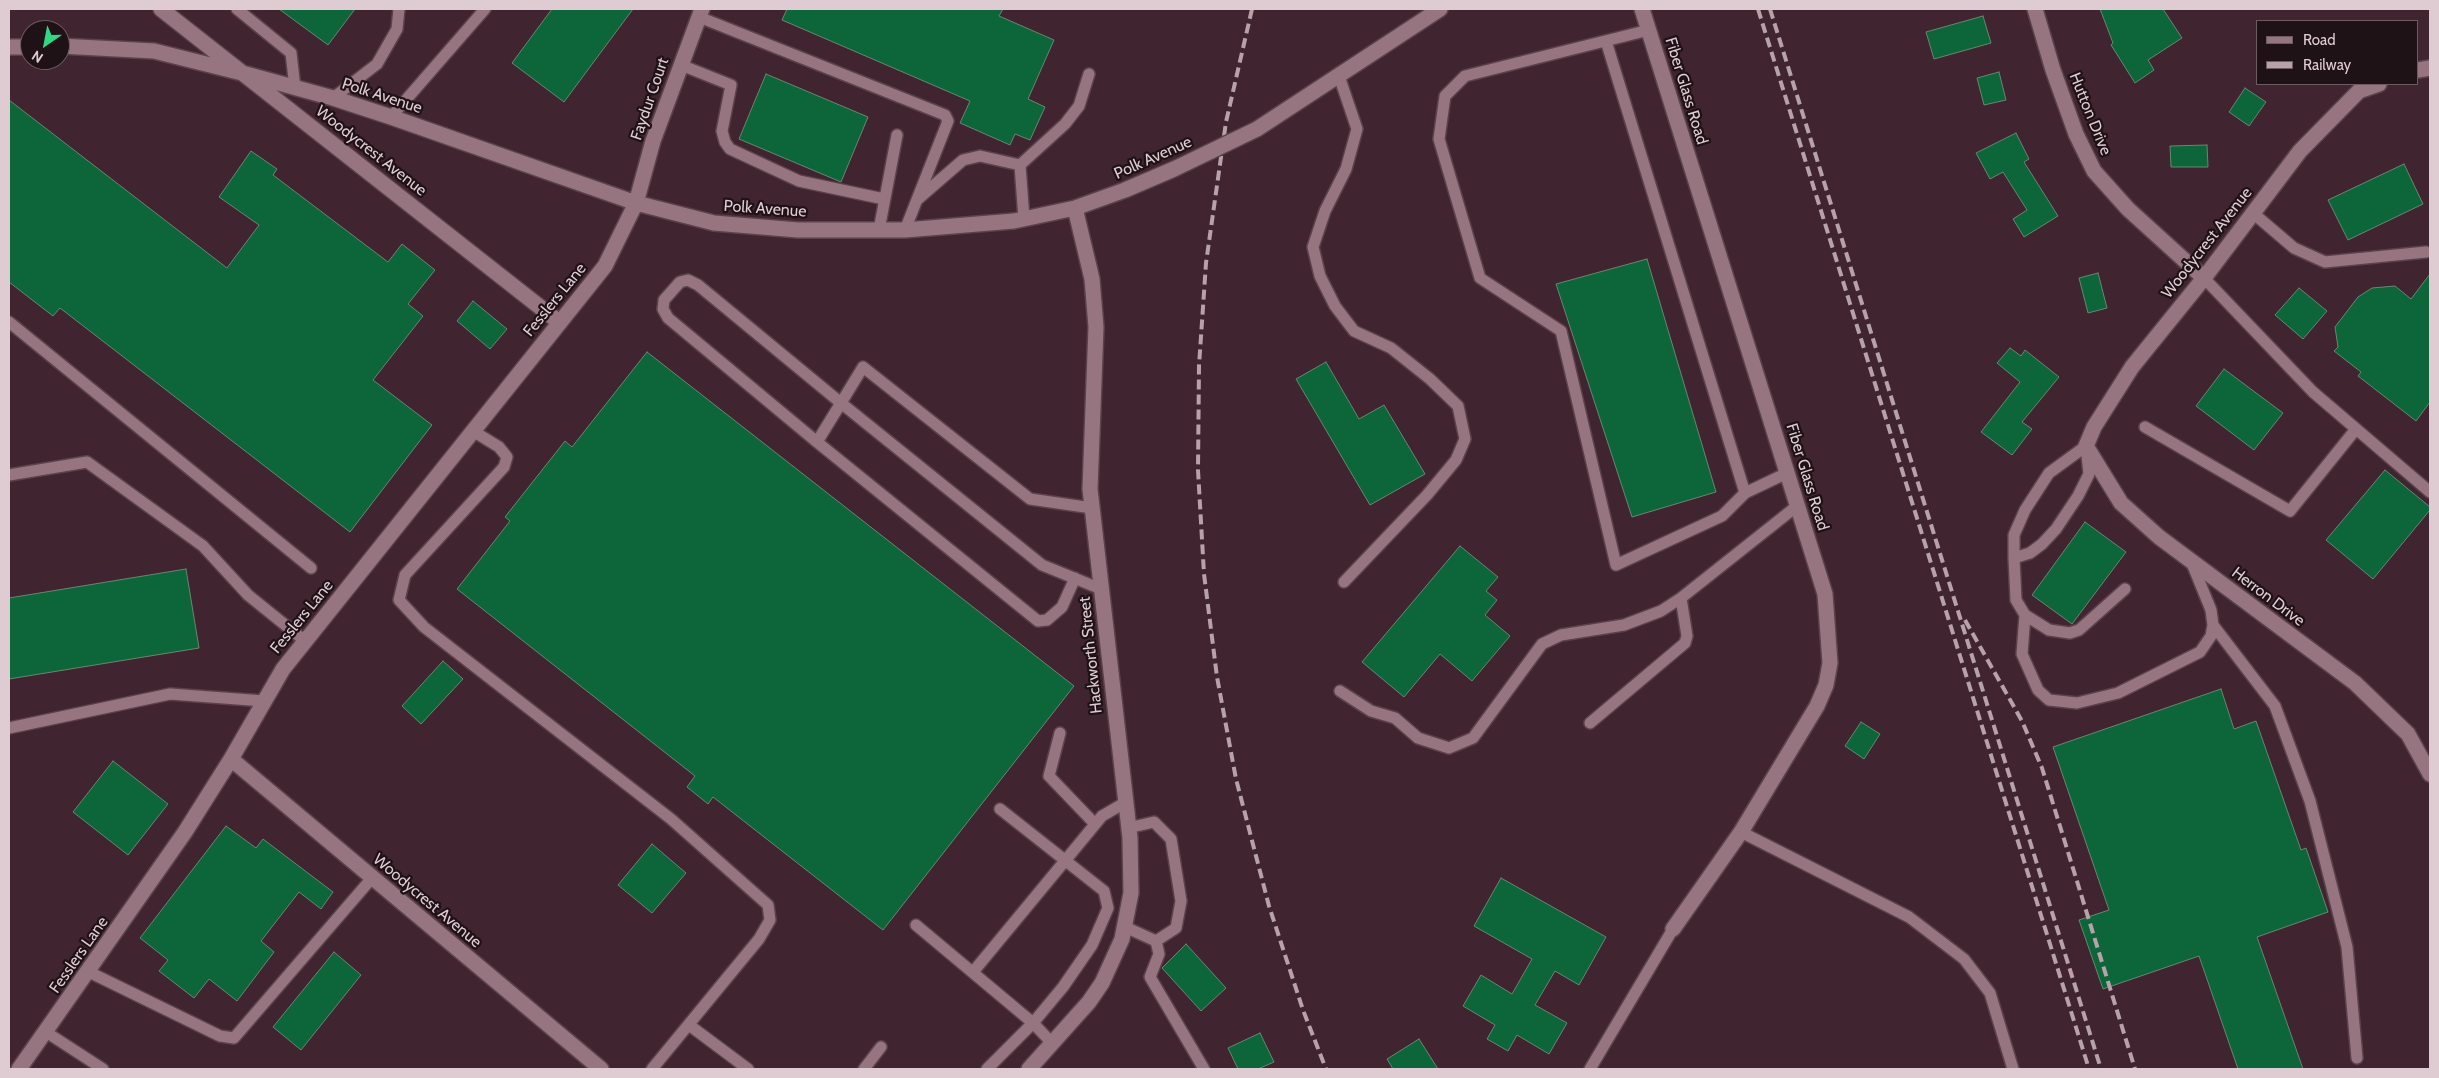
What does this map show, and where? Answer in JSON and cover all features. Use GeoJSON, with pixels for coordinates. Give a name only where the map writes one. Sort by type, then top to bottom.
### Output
{"type":"FeatureCollection","features":[{"type":"Feature","properties":{"kind":"street","name":"Woodycrest Avenue"},"geometry":{"type":"LineString","coordinates":[[160,9],[246,74],[559,322]]}},
{"type":"Feature","properties":{"kind":"street","name":"Polk Avenue"},"geometry":{"type":"LineString","coordinates":[[70,47],[154,51],[246,74],[333,98],[391,117],[636,203],[714,223],[798,230],[905,230],[1024,219],[1074,208],[1125,190],[1257,129],[1440,9]]}},
{"type":"Feature","properties":{"kind":"street","name":"Fiber Glass Road"},"geometry":{"type":"LineString","coordinates":[[1642,9],[1825,594],[1830,663],[1826,684],[1817,706],[1741,832],[1673,929]]}},
{"type":"Feature","properties":{"kind":"street","name":"Hutton Drive"},"geometry":{"type":"LineString","coordinates":[[2035,9],[2053,70],[2076,134],[2094,171],[2128,209],[2204,278]]}},
{"type":"Feature","properties":{"kind":"street","name":"Faydur Court"},"geometry":{"type":"LineString","coordinates":[[636,203],[653,141],[701,13]]}},
{"type":"Feature","properties":{"kind":"street","name":"Woodycrest Avenue"},"geometry":{"type":"LineString","coordinates":[[2086,446],[2094,427],[2132,367],[2204,278],[2300,151],[2359,91],[2376,85]]}},
{"type":"Feature","properties":{"kind":"street","name":"Fesslers Lane"},"geometry":{"type":"LineString","coordinates":[[19,1069],[185,832],[231,759],[283,669],[605,266],[636,203]]}},
{"type":"Feature","properties":{"kind":"street","name":"Hackworth Street"},"geometry":{"type":"LineString","coordinates":[[1029,1069],[1089,1002],[1102,983],[1113,961],[1125,927],[1131,893],[1126,802],[1090,489],[1096,326],[1092,279],[1074,208]]}},
{"type":"Feature","properties":{"kind":"street","name":"Herron Drive"},"geometry":{"type":"LineString","coordinates":[[2086,446],[2121,503],[2159,536],[2354,683],[2408,734],[2430,774]]}},
{"type":"Feature","properties":{"kind":"street","name":"Woodycrest Avenue"},"geometry":{"type":"LineString","coordinates":[[231,759],[601,1069]]}},
{"type":"Feature","properties":{"kind":"lane"},"geometry":{"type":"LineString","coordinates":[[237,9],[291,53],[295,88]]}},
{"type":"Feature","properties":{"kind":"lane"},"geometry":{"type":"LineString","coordinates":[[333,98],[377,64],[397,29],[399,9]]}},
{"type":"Feature","properties":{"kind":"lane"},"geometry":{"type":"LineString","coordinates":[[391,117],[485,9]]}},
{"type":"Feature","properties":{"kind":"lane"},"geometry":{"type":"LineString","coordinates":[[701,13],[945,115],[948,121],[905,230]]}},
{"type":"Feature","properties":{"kind":"lane"},"geometry":{"type":"LineString","coordinates":[[1649,30],[1465,76],[1445,96],[1439,139],[1480,278],[1561,331],[1616,565],[1722,516],[1745,493],[1787,474]]}},
{"type":"Feature","properties":{"kind":"lane"},"geometry":{"type":"LineString","coordinates":[[1606,41],[1745,493]]}},
{"type":"Feature","properties":{"kind":"lane"},"geometry":{"type":"LineString","coordinates":[[681,65],[731,85],[722,131],[725,142],[730,149],[799,181],[884,199]]}},
{"type":"Feature","properties":{"kind":"lane"},"geometry":{"type":"LineString","coordinates":[[1020,165],[1065,124],[1079,106],[1089,74]]}},
{"type":"Feature","properties":{"kind":"lane"},"geometry":{"type":"LineString","coordinates":[[1339,76],[1357,129],[1346,169],[1325,211],[1313,247],[1320,276],[1335,306],[1354,331],[1391,348],[1430,379],[1458,406],[1465,439],[1456,460],[1427,495],[1344,582]]}},
{"type":"Feature","properties":{"kind":"lane"},"geometry":{"type":"LineString","coordinates":[[879,230],[897,135]]}},
{"type":"Feature","properties":{"kind":"lane"},"geometry":{"type":"LineString","coordinates":[[916,201],[963,160],[980,156],[1020,165]]}},
{"type":"Feature","properties":{"kind":"lane"},"geometry":{"type":"LineString","coordinates":[[1020,165],[1024,219]]}},
{"type":"Feature","properties":{"kind":"lane"},"geometry":{"type":"LineString","coordinates":[[2253,214],[2294,248],[2325,262],[2426,252]]}},
{"type":"Feature","properties":{"kind":"lane"},"geometry":{"type":"LineString","coordinates":[[2204,278],[2312,392],[2430,492]]}},
{"type":"Feature","properties":{"kind":"lane"},"geometry":{"type":"LineString","coordinates":[[1075,578],[1062,607],[1047,620],[1038,621],[817,442],[668,318],[663,309],[664,300],[680,282],[688,280],[698,285],[1042,565],[1075,578],[1101,590]]}},
{"type":"Feature","properties":{"kind":"lane"},"geometry":{"type":"LineString","coordinates":[[9,322],[311,568]]}},
{"type":"Feature","properties":{"kind":"lane"},"geometry":{"type":"LineString","coordinates":[[817,442],[863,366],[1030,500],[1092,508]]}},
{"type":"Feature","properties":{"kind":"lane"},"geometry":{"type":"LineString","coordinates":[[2145,427],[2290,511],[2356,429]]}},
{"type":"Feature","properties":{"kind":"lane"},"geometry":{"type":"LineString","coordinates":[[473,431],[503,452],[507,457],[504,467],[405,574],[399,600],[424,627],[671,819],[768,905],[770,920],[759,939],[652,1069]]}},
{"type":"Feature","properties":{"kind":"lane"},"geometry":{"type":"LineString","coordinates":[[2086,446],[2049,473],[2025,510],[2014,535],[2016,600],[2025,615],[2049,630],[2070,633],[2079,630],[2125,589]]}},
{"type":"Feature","properties":{"kind":"lane"},"geometry":{"type":"LineString","coordinates":[[2014,558],[2030,553],[2042,544],[2056,529],[2078,496],[2089,474],[2086,446]]}},
{"type":"Feature","properties":{"kind":"lane"},"geometry":{"type":"LineString","coordinates":[[9,475],[87,462],[203,546],[248,595],[305,641]]}},
{"type":"Feature","properties":{"kind":"lane"},"geometry":{"type":"LineString","coordinates":[[1340,691],[1371,711],[1394,718],[1418,738],[1449,748],[1473,738],[1542,644],[1561,635],[1624,625],[1661,611],[1681,598],[1797,506]]}},
{"type":"Feature","properties":{"kind":"lane"},"geometry":{"type":"LineString","coordinates":[[2025,615],[2022,654],[2038,690],[2049,700],[2077,703],[2118,693],[2200,652],[2211,636],[2213,625],[2210,610],[2191,560]]}},
{"type":"Feature","properties":{"kind":"lane"},"geometry":{"type":"LineString","coordinates":[[1590,723],[1685,643],[1688,636],[1681,598]]}},
{"type":"Feature","properties":{"kind":"lane"},"geometry":{"type":"LineString","coordinates":[[2213,625],[2275,706],[2310,801],[2347,947],[2357,1058]]}},
{"type":"Feature","properties":{"kind":"lane"},"geometry":{"type":"LineString","coordinates":[[9,728],[170,694],[264,701]]}},
{"type":"Feature","properties":{"kind":"lane"},"geometry":{"type":"LineString","coordinates":[[1060,733],[1049,776],[1094,824]]}},
{"type":"Feature","properties":{"kind":"lane"},"geometry":{"type":"LineString","coordinates":[[973,972],[1094,824],[1102,816],[1126,802]]}},
{"type":"Feature","properties":{"kind":"lane"},"geometry":{"type":"LineString","coordinates":[[988,1069],[1033,1023],[1063,987],[1092,945],[1108,908],[1104,891],[1000,809]]}},
{"type":"Feature","properties":{"kind":"lane"},"geometry":{"type":"LineString","coordinates":[[1128,828],[1154,822],[1171,839],[1181,901],[1176,928],[1156,941]]}},
{"type":"Feature","properties":{"kind":"lane"},"geometry":{"type":"LineString","coordinates":[[1741,832],[1909,917],[1964,959],[1990,993],[2013,1069]]}},
{"type":"Feature","properties":{"kind":"lane"},"geometry":{"type":"LineString","coordinates":[[88,972],[220,1036],[234,1038],[372,878]]}},
{"type":"Feature","properties":{"kind":"lane"},"geometry":{"type":"LineString","coordinates":[[916,925],[1033,1023],[1052,1043]]}},
{"type":"Feature","properties":{"kind":"lane"},"geometry":{"type":"LineString","coordinates":[[1125,927],[1156,941]]}},
{"type":"Feature","properties":{"kind":"lane"},"geometry":{"type":"LineString","coordinates":[[1590,1069],[1673,929]]}},
{"type":"Feature","properties":{"kind":"lane"},"geometry":{"type":"LineString","coordinates":[[1156,941],[1159,954],[1150,977],[1204,1069]]}},
{"type":"Feature","properties":{"kind":"lane"},"geometry":{"type":"LineString","coordinates":[[689,1025],[748,1069]]}},
{"type":"Feature","properties":{"kind":"lane"},"geometry":{"type":"LineString","coordinates":[[46,1032],[103,1069]]}},
{"type":"Feature","properties":{"kind":"lane"},"geometry":{"type":"LineString","coordinates":[[864,1069],[881,1047]]}},
{"type":"Feature","properties":{"kind":"building"},"geometry":{"type":"Polygon","coordinates":[[[279,9],[355,9],[328,45],[279,9]]]}},
{"type":"Feature","properties":{"kind":"building"},"geometry":{"type":"Polygon","coordinates":[[[552,9],[633,9],[564,102],[512,63],[552,9]]]}},
{"type":"Feature","properties":{"kind":"building"},"geometry":{"type":"Polygon","coordinates":[[[787,9],[1003,9],[999,16],[1054,40],[1028,99],[1045,107],[1030,140],[1015,134],[1010,145],[960,123],[970,101],[782,20],[787,9]]]}},
{"type":"Feature","properties":{"kind":"building"},"geometry":{"type":"Polygon","coordinates":[[[2100,9],[2163,9],[2182,38],[2148,60],[2154,70],[2135,83],[2111,45],[2113,43],[2100,9]]]}},
{"type":"Feature","properties":{"kind":"building"},"geometry":{"type":"Polygon","coordinates":[[[1983,16],[1991,43],[1934,59],[1926,32],[1983,16]]]}},
{"type":"Feature","properties":{"kind":"building"},"geometry":{"type":"Polygon","coordinates":[[[1999,72],[2006,100],[1984,105],[1977,78],[1999,72]]]}},
{"type":"Feature","properties":{"kind":"building"},"geometry":{"type":"Polygon","coordinates":[[[766,74],[868,117],[841,182],[739,139],[766,74]]]}},
{"type":"Feature","properties":{"kind":"building"},"geometry":{"type":"Polygon","coordinates":[[[2245,88],[2266,102],[2249,126],[2229,112],[2245,88]]]}},
{"type":"Feature","properties":{"kind":"building"},"geometry":{"type":"Polygon","coordinates":[[[9,100],[227,268],[259,225],[219,197],[251,151],[277,169],[273,175],[388,262],[402,244],[435,270],[408,304],[423,316],[373,380],[432,425],[350,532],[60,308],[53,316],[9,282],[9,100]]]}},
{"type":"Feature","properties":{"kind":"building"},"geometry":{"type":"Polygon","coordinates":[[[2016,133],[2029,159],[2024,162],[2058,216],[2024,237],[2013,219],[2027,210],[2003,172],[1990,179],[1976,153],[2016,133]]]}},
{"type":"Feature","properties":{"kind":"building"},"geometry":{"type":"Polygon","coordinates":[[[2207,145],[2208,167],[2171,167],[2170,146],[2207,145]]]}},
{"type":"Feature","properties":{"kind":"building"},"geometry":{"type":"Polygon","coordinates":[[[2404,164],[2423,204],[2348,240],[2328,200],[2404,164]]]}},
{"type":"Feature","properties":{"kind":"building"},"geometry":{"type":"Polygon","coordinates":[[[1647,259],[1716,492],[1632,517],[1556,284],[1647,259]]]}},
{"type":"Feature","properties":{"kind":"building"},"geometry":{"type":"Polygon","coordinates":[[[2098,273],[2107,308],[2088,313],[2079,278],[2098,273]]]}},
{"type":"Feature","properties":{"kind":"building"},"geometry":{"type":"Polygon","coordinates":[[[2430,274],[2430,402],[2416,421],[2358,376],[2361,372],[2334,351],[2338,347],[2335,327],[2358,297],[2372,288],[2395,286],[2411,299],[2430,274]]]}},
{"type":"Feature","properties":{"kind":"building"},"geometry":{"type":"Polygon","coordinates":[[[2299,288],[2327,311],[2303,339],[2275,315],[2299,288]]]}},
{"type":"Feature","properties":{"kind":"building"},"geometry":{"type":"Polygon","coordinates":[[[473,301],[507,329],[490,349],[457,321],[473,301]]]}},
{"type":"Feature","properties":{"kind":"building"},"geometry":{"type":"Polygon","coordinates":[[[2010,348],[2021,356],[2025,350],[2059,377],[2022,422],[2032,429],[2012,455],[1981,432],[2020,382],[1997,363],[2010,348]]]}},
{"type":"Feature","properties":{"kind":"building"},"geometry":{"type":"Polygon","coordinates":[[[647,352],[1074,686],[883,930],[713,797],[708,804],[687,787],[695,776],[457,589],[510,521],[505,517],[565,441],[572,447],[647,352]]]}},
{"type":"Feature","properties":{"kind":"building"},"geometry":{"type":"Polygon","coordinates":[[[1326,362],[1359,419],[1384,405],[1425,474],[1370,505],[1296,379],[1326,362]]]}},
{"type":"Feature","properties":{"kind":"building"},"geometry":{"type":"Polygon","coordinates":[[[2224,369],[2283,413],[2254,450],[2196,406],[2224,369]]]}},
{"type":"Feature","properties":{"kind":"building"},"geometry":{"type":"Polygon","coordinates":[[[2385,470],[2430,507],[2430,510],[2373,579],[2326,540],[2385,470]]]}},
{"type":"Feature","properties":{"kind":"building"},"geometry":{"type":"Polygon","coordinates":[[[2085,522],[2126,552],[2072,624],[2032,595],[2085,522]]]}},
{"type":"Feature","properties":{"kind":"building"},"geometry":{"type":"Polygon","coordinates":[[[1460,546],[1498,577],[1486,591],[1497,600],[1485,615],[1510,636],[1472,681],[1440,654],[1404,697],[1362,662],[1460,546]]]}},
{"type":"Feature","properties":{"kind":"building"},"geometry":{"type":"Polygon","coordinates":[[[186,569],[199,648],[9,679],[9,598],[186,569]]]}},
{"type":"Feature","properties":{"kind":"building"},"geometry":{"type":"Polygon","coordinates":[[[443,661],[463,679],[421,724],[402,706],[443,661]]]}},
{"type":"Feature","properties":{"kind":"building"},"geometry":{"type":"Polygon","coordinates":[[[2221,689],[2234,729],[2256,721],[2301,850],[2306,848],[2328,912],[2257,937],[2303,1069],[2238,1069],[2199,956],[2103,989],[2079,920],[2109,910],[2053,747],[2221,689]]]}},
{"type":"Feature","properties":{"kind":"building"},"geometry":{"type":"Polygon","coordinates":[[[1861,722],[1880,734],[1864,759],[1845,746],[1861,722]]]}},
{"type":"Feature","properties":{"kind":"building"},"geometry":{"type":"Polygon","coordinates":[[[113,761],[168,804],[128,855],[73,812],[113,761]]]}},
{"type":"Feature","properties":{"kind":"building"},"geometry":{"type":"Polygon","coordinates":[[[226,826],[256,848],[263,839],[333,892],[321,909],[299,892],[261,941],[274,952],[237,1001],[209,979],[194,998],[159,971],[168,960],[140,938],[226,826]]]}},
{"type":"Feature","properties":{"kind":"building"},"geometry":{"type":"Polygon","coordinates":[[[652,844],[686,873],[652,913],[618,885],[652,844]]]}},
{"type":"Feature","properties":{"kind":"building"},"geometry":{"type":"Polygon","coordinates":[[[1501,878],[1606,937],[1579,985],[1555,971],[1535,1005],[1567,1023],[1549,1054],[1517,1035],[1508,1051],[1487,1039],[1495,1025],[1463,1006],[1481,975],[1512,994],[1532,959],[1474,926],[1501,878]]]}},
{"type":"Feature","properties":{"kind":"building"},"geometry":{"type":"Polygon","coordinates":[[[1186,944],[1226,988],[1201,1011],[1162,968],[1186,944]]]}},
{"type":"Feature","properties":{"kind":"building"},"geometry":{"type":"Polygon","coordinates":[[[334,952],[361,975],[301,1050],[273,1027],[334,952]]]}},
{"type":"Feature","properties":{"kind":"building"},"geometry":{"type":"Polygon","coordinates":[[[1260,1033],[1274,1062],[1258,1069],[1238,1069],[1228,1048],[1260,1033]]]}},
{"type":"Feature","properties":{"kind":"building"},"geometry":{"type":"Polygon","coordinates":[[[1419,1039],[1438,1069],[1393,1069],[1387,1059],[1419,1039]]]}},
{"type":"Feature","properties":{"kind":"railway"},"geometry":{"type":"LineString","coordinates":[[1252,9],[1226,122],[1206,263],[1199,366],[1198,470],[1204,574],[1217,677],[1236,779],[1269,906],[1303,1010],[1326,1069]]}},
{"type":"Feature","properties":{"kind":"railway"},"geometry":{"type":"LineString","coordinates":[[1758,9],[2089,1069]]}},
{"type":"Feature","properties":{"kind":"railway"},"geometry":{"type":"LineString","coordinates":[[1770,9],[2101,1069]]}},
{"type":"Feature","properties":{"kind":"railway"},"geometry":{"type":"LineString","coordinates":[[1965,620],[2022,721],[2042,768],[2135,1069]]}}]}
